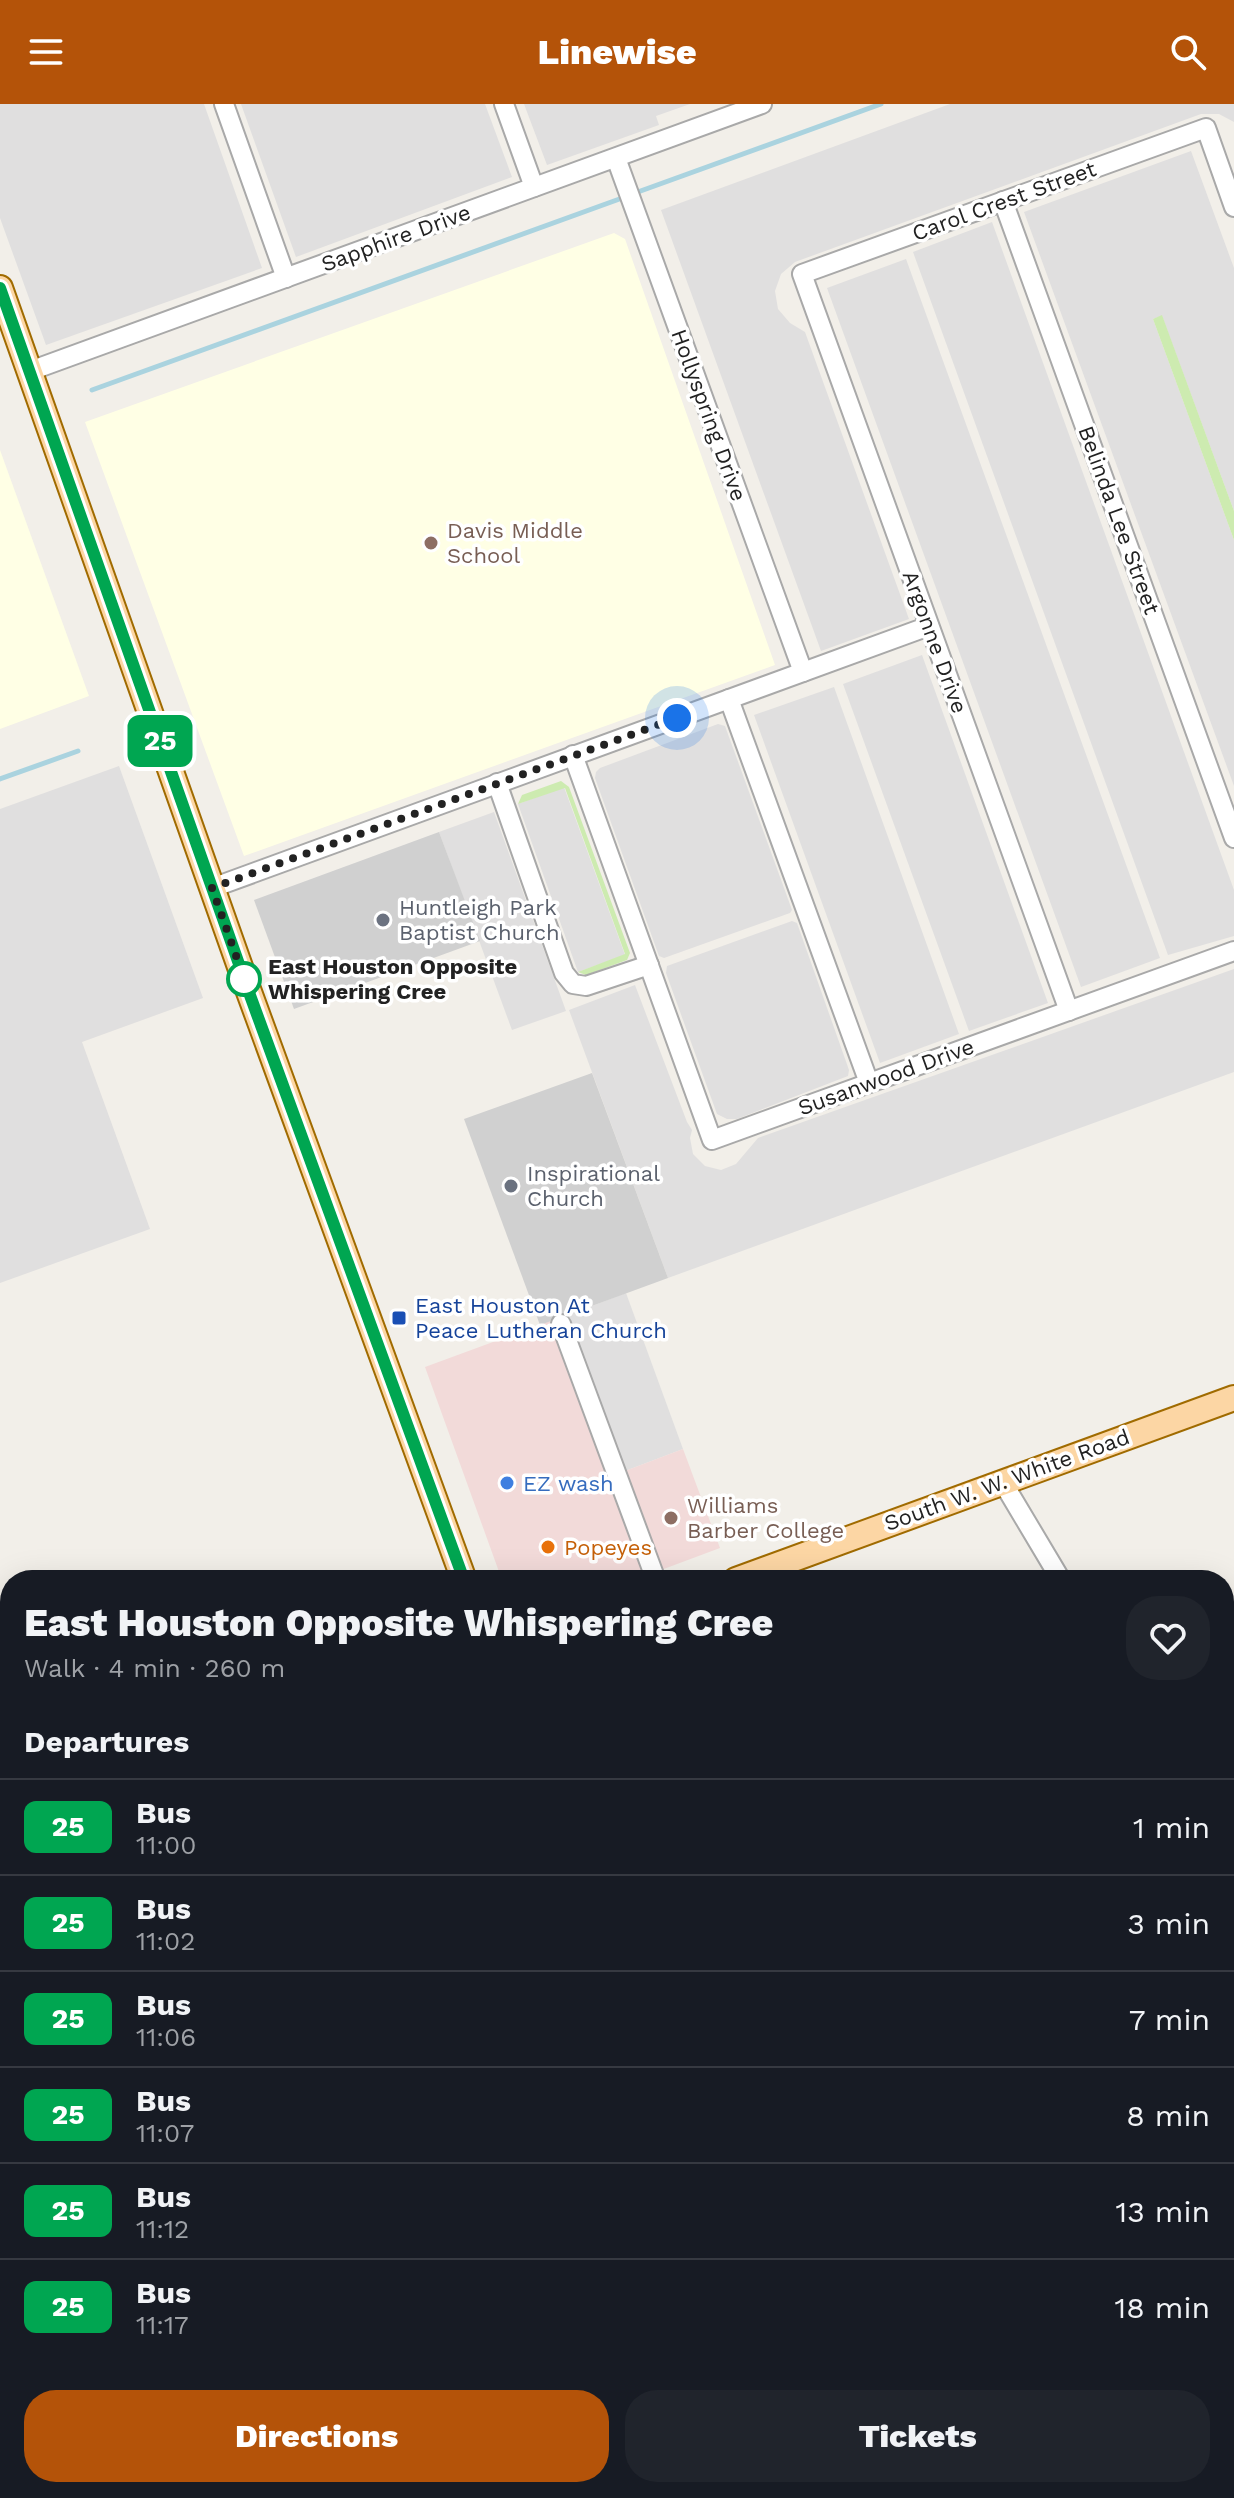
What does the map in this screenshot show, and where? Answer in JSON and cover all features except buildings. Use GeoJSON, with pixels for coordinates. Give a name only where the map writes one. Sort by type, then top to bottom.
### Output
{"type":"FeatureCollection","features":[{"type":"Feature","properties":{"kind":"main road"},"geometry":{"type":"LineString","coordinates":[[0,288],[212,888],[460,1570]]}},
{"type":"Feature","properties":{"kind":"main road","name":"South W. W. White Road"},"geometry":{"type":"LineString","coordinates":[[763,1570],[1234,1398]]}},
{"type":"Feature","properties":{"kind":"street"},"geometry":{"type":"LineString","coordinates":[[224,104],[286,278]]}},
{"type":"Feature","properties":{"kind":"street"},"geometry":{"type":"LineString","coordinates":[[504,104],[534,187]]}},
{"type":"Feature","properties":{"kind":"street","name":"Sapphire Drive"},"geometry":{"type":"LineString","coordinates":[[30,371],[762,104]]}},
{"type":"Feature","properties":{"kind":"street","name":"Carol Crest Street"},"geometry":{"type":"LineString","coordinates":[[802,274],[1206,128],[1234,207]]}},
{"type":"Feature","properties":{"kind":"street","name":"Hollyspring Drive"},"geometry":{"type":"LineString","coordinates":[[616,158],[803,672]]}},
{"type":"Feature","properties":{"kind":"street","name":"Belinda Lee Street"},"geometry":{"type":"LineString","coordinates":[[1003,201],[1234,838]]}},
{"type":"Feature","properties":{"kind":"street","name":"Argonne Drive"},"geometry":{"type":"LineString","coordinates":[[802,274],[1069,1011]]}},
{"type":"Feature","properties":{"kind":"street"},"geometry":{"type":"LineString","coordinates":[[212,888],[929,626]]}},
{"type":"Feature","properties":{"kind":"street"},"geometry":{"type":"LineString","coordinates":[[729,699],[869,1083]]}},
{"type":"Feature","properties":{"kind":"street","name":"Susanwood Drive"},"geometry":{"type":"LineString","coordinates":[[573,755],[712,1140],[1234,951]]}},
{"type":"Feature","properties":{"kind":"street"},"geometry":{"type":"LineString","coordinates":[[497,783],[564,973],[573,984],[586,986],[649,965]]}},
{"type":"Feature","properties":{"kind":"street"},"geometry":{"type":"LineString","coordinates":[[561,1324],[652,1570]]}},
{"type":"Feature","properties":{"kind":"street"},"geometry":{"type":"LineString","coordinates":[[1002,1481],[1055,1570]]}},
{"type":"Feature","properties":{"kind":"shaded area"},"geometry":{"type":"Polygon","coordinates":[[[0,104],[204,104],[262,268],[46,345],[0,218],[0,104]]]}},
{"type":"Feature","properties":{"kind":"shaded area"},"geometry":{"type":"Polygon","coordinates":[[[241,104],[485,104],[512,177],[296,257],[241,104]]]}},
{"type":"Feature","properties":{"kind":"shaded area"},"geometry":{"type":"Polygon","coordinates":[[[524,104],[690,104],[656,116],[659,125],[547,165],[524,104]]]}},
{"type":"Feature","properties":{"kind":"shaded area"},"geometry":{"type":"Polygon","coordinates":[[[950,104],[1234,104],[1234,122],[1219,114],[1201,114],[795,262],[781,274],[775,291],[778,309],[790,323],[805,332],[909,619],[821,651],[661,210],[950,104]]]}},
{"type":"Feature","properties":{"kind":"shaded area"},"geometry":{"type":"Polygon","coordinates":[[[1191,151],[1234,268],[1234,511],[1162,316],[1153,319],[1234,540],[1234,786],[1024,212],[1191,151]]]}},
{"type":"Feature","properties":{"kind":"shaded area"},"geometry":{"type":"Polygon","coordinates":[[[992,222],[1234,890],[1234,936],[1168,955],[913,252],[992,222]]]}},
{"type":"Feature","properties":{"kind":"shaded area","name":"Davis Middle School"},"geometry":{"type":"Polygon","coordinates":[[[614,233],[625,239],[775,665],[244,856],[85,422],[614,233]]]}},
{"type":"Feature","properties":{"kind":"shaded area"},"geometry":{"type":"Polygon","coordinates":[[[906,259],[1160,958],[1081,987],[827,288],[906,259]]]}},
{"type":"Feature","properties":{"kind":"shaded area"},"geometry":{"type":"Polygon","coordinates":[[[0,450],[89,696],[0,729],[0,450]]]}},
{"type":"Feature","properties":{"kind":"shaded area"},"geometry":{"type":"Polygon","coordinates":[[[922,655],[1048,1003],[969,1031],[843,684],[922,655]]]}},
{"type":"Feature","properties":{"kind":"shaded area"},"geometry":{"type":"Polygon","coordinates":[[[834,687],[959,1034],[880,1063],[754,715],[834,687]]]}},
{"type":"Feature","properties":{"kind":"shaded area"},"geometry":{"type":"Polygon","coordinates":[[[718,724],[725,726],[792,910],[664,958],[659,956],[595,778],[596,772],[718,724]]]}},
{"type":"Feature","properties":{"kind":"shaded area"},"geometry":{"type":"Polygon","coordinates":[[[119,766],[203,998],[82,1042],[150,1229],[0,1283],[0,809],[119,766]]]}},
{"type":"Feature","properties":{"kind":"shaded area"},"geometry":{"type":"Polygon","coordinates":[[[564,787],[625,955],[578,972],[518,804],[564,787]]]}},
{"type":"Feature","properties":{"kind":"shaded area"},"geometry":{"type":"Polygon","coordinates":[[[494,812],[566,1011],[512,1030],[439,832],[494,812]]]}},
{"type":"Feature","properties":{"kind":"shaded area"},"geometry":{"type":"Polygon","coordinates":[[[439,832],[480,941],[294,1009],[254,900],[439,832]]]}},
{"type":"Feature","properties":{"kind":"shaded area"},"geometry":{"type":"Polygon","coordinates":[[[792,921],[797,923],[849,1070],[848,1076],[737,1119],[727,1119],[717,1114],[666,973],[667,966],[792,921]]]}},
{"type":"Feature","properties":{"kind":"shaded area"},"geometry":{"type":"Polygon","coordinates":[[[1234,969],[1234,1072],[668,1278],[569,1010],[635,985],[692,1130],[693,1154],[705,1166],[721,1170],[736,1164],[758,1138],[1234,969]]]}},
{"type":"Feature","properties":{"kind":"shaded area","name":"Inspirational Church"},"geometry":{"type":"Polygon","coordinates":[[[592,1073],[668,1278],[540,1325],[464,1119],[592,1073]]]}},
{"type":"Feature","properties":{"kind":"shaded area"},"geometry":{"type":"Polygon","coordinates":[[[626,1293],[683,1449],[625,1471],[568,1315],[626,1293]]]}},
{"type":"Feature","properties":{"kind":"shaded area"},"geometry":{"type":"Polygon","coordinates":[[[550,1321],[641,1570],[498,1570],[425,1367],[550,1321]]]}},
{"type":"Feature","properties":{"kind":"shaded area"},"geometry":{"type":"Polygon","coordinates":[[[683,1449],[720,1548],[661,1570],[625,1471],[683,1449]]]}},
{"type":"Feature","properties":{"kind":"green space"},"geometry":{"type":"Polygon","coordinates":[[[1162,315],[1234,511],[1234,540],[1153,319],[1162,315]]]}},
{"type":"Feature","properties":{"kind":"green space"},"geometry":{"type":"Polygon","coordinates":[[[561,781],[569,787],[630,953],[627,960],[586,975],[578,972],[625,954],[565,788],[518,804],[522,795],[561,781]]]}},
{"type":"Feature","properties":{"kind":"waterway"},"geometry":{"type":"LineString","coordinates":[[635,193],[881,104]]}},
{"type":"Feature","properties":{"kind":"waterway"},"geometry":{"type":"LineString","coordinates":[[92,390],[625,197]]}},
{"type":"Feature","properties":{"kind":"waterway"},"geometry":{"type":"LineString","coordinates":[[0,779],[78,751]]}},
{"type":"Feature","properties":{"kind":"bus line","name":"25"},"geometry":{"type":"LineString","coordinates":[[0,288],[251,998],[460,1570]]}},
{"type":"Feature","properties":{"kind":"place","name":"Davis Middle School"},"geometry":{"type":"Point","coordinates":[431,543]}},
{"type":"Feature","properties":{"kind":"place","name":"Huntleigh Park Baptist Church"},"geometry":{"type":"Point","coordinates":[383,920]}},
{"type":"Feature","properties":{"kind":"place","name":"East Houston Opposite Whispering Cree"},"geometry":{"type":"Point","coordinates":[244,979]}},
{"type":"Feature","properties":{"kind":"place","name":"Inspirational Church"},"geometry":{"type":"Point","coordinates":[511,1186]}},
{"type":"Feature","properties":{"kind":"place","name":"East Houston At Peace Lutheran Church"},"geometry":{"type":"Point","coordinates":[399,1318]}},
{"type":"Feature","properties":{"kind":"place","name":"EZ wash"},"geometry":{"type":"Point","coordinates":[507,1483]}},
{"type":"Feature","properties":{"kind":"place","name":"Williams Barber College"},"geometry":{"type":"Point","coordinates":[671,1518]}},
{"type":"Feature","properties":{"kind":"place","name":"Popeyes"},"geometry":{"type":"Point","coordinates":[548,1547]}},
{"type":"Feature","properties":{"kind":"route"},"geometry":{"type":"LineString","coordinates":[[244,979],[212,888],[677,718]]}}]}
